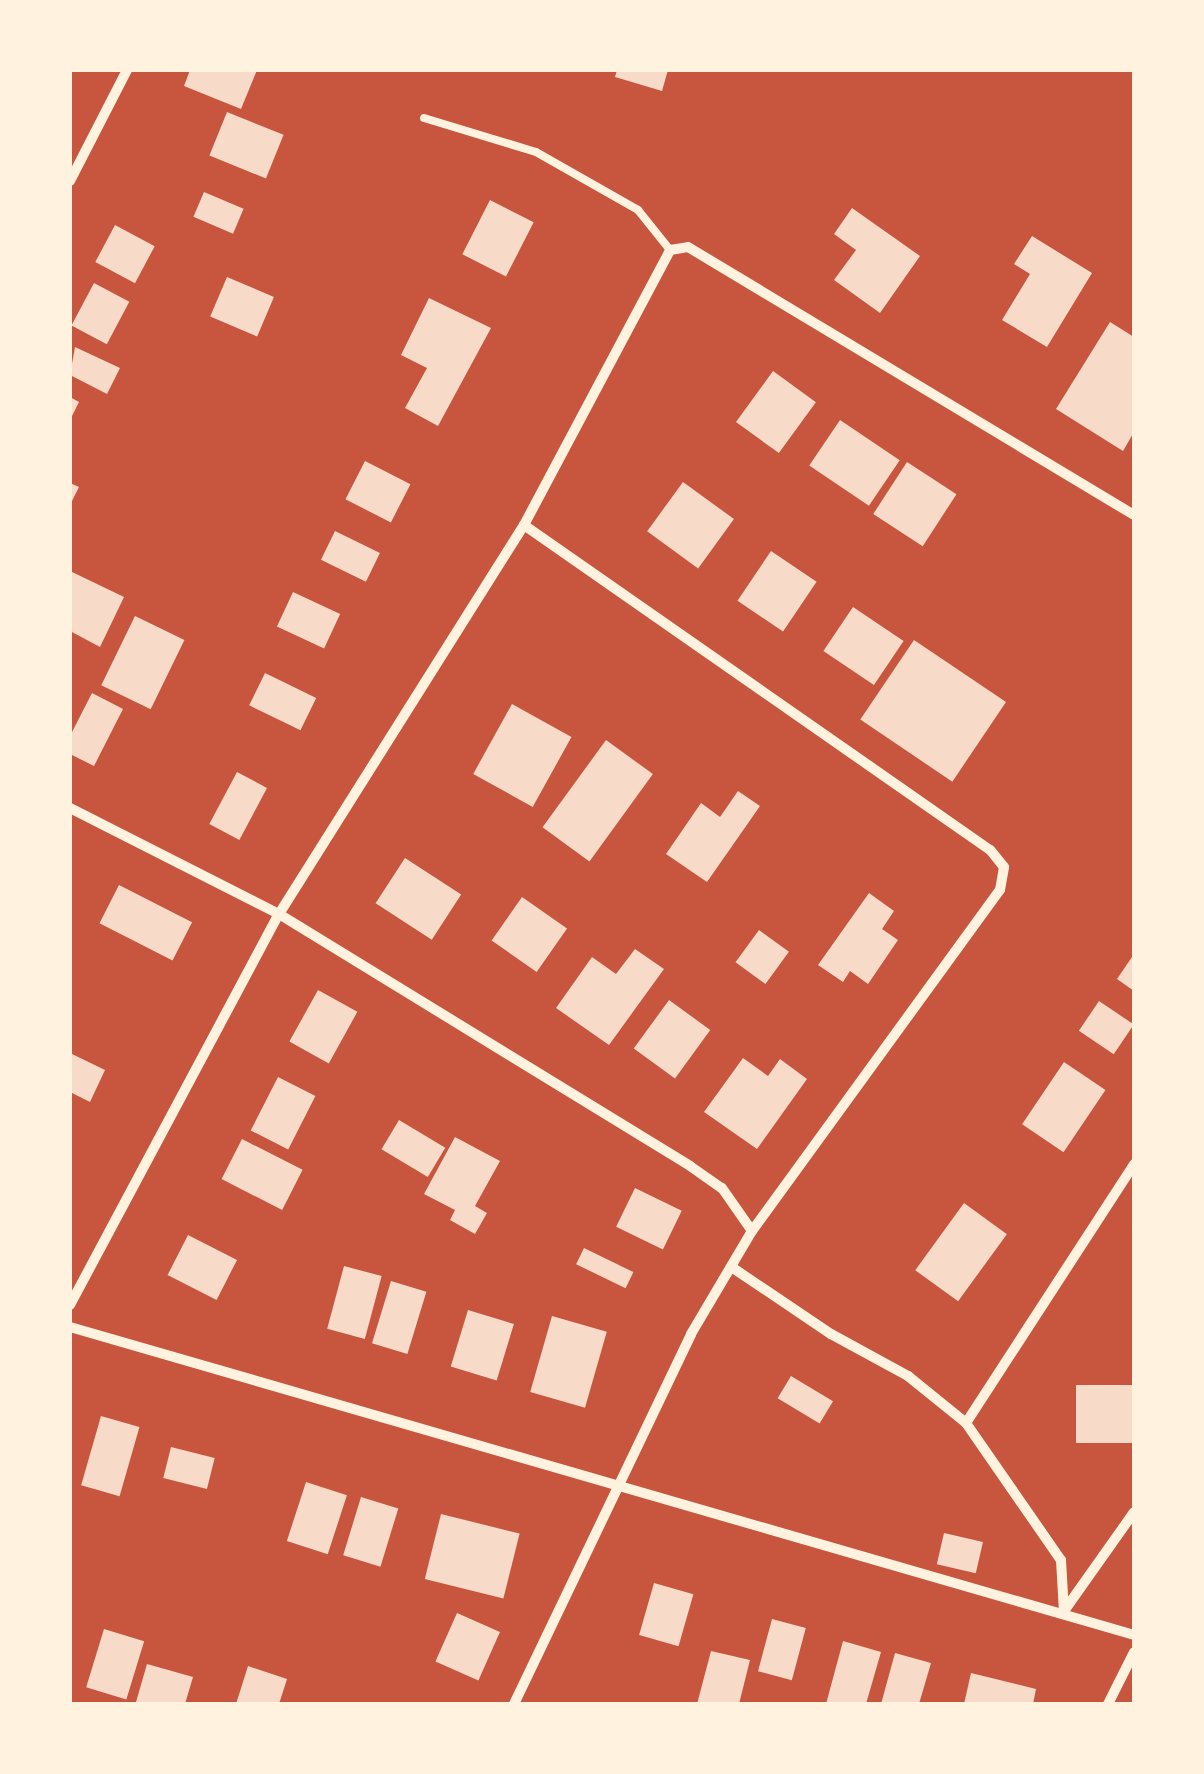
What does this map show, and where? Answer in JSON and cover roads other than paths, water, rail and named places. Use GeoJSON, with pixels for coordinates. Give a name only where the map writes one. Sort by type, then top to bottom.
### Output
{"type":"FeatureCollection","features":[{"type":"Feature","properties":{"kind":"street"},"geometry":{"type":"LineString","coordinates":[[70,181],[127,70]]}},
{"type":"Feature","properties":{"kind":"street"},"geometry":{"type":"LineString","coordinates":[[70,1306],[279,914],[524,526],[670,250],[688,247],[1134,515]]}},
{"type":"Feature","properties":{"kind":"street"},"geometry":{"type":"LineString","coordinates":[[514,1704],[691,1334],[752,1231],[1000,890],[1004,868],[990,850],[524,526]]}},
{"type":"Feature","properties":{"kind":"street"},"geometry":{"type":"LineString","coordinates":[[70,808],[279,914],[690,1166],[722,1188],[752,1231]]}},
{"type":"Feature","properties":{"kind":"street"},"geometry":{"type":"LineString","coordinates":[[966,1423],[1134,1164]]}},
{"type":"Feature","properties":{"kind":"street"},"geometry":{"type":"LineString","coordinates":[[733,1268],[908,1376],[966,1423],[1061,1560],[1064,1612]]}},
{"type":"Feature","properties":{"kind":"street"},"geometry":{"type":"LineString","coordinates":[[70,1327],[1134,1635]]}},
{"type":"Feature","properties":{"kind":"street"},"geometry":{"type":"LineString","coordinates":[[1064,1612],[1134,1512]]}},
{"type":"Feature","properties":{"kind":"street"},"geometry":{"type":"LineString","coordinates":[[1108,1704],[1134,1652]]}},
{"type":"Feature","properties":{"kind":"lane"},"geometry":{"type":"LineString","coordinates":[[424,118],[536,152],[638,210],[670,250]]}}]}
